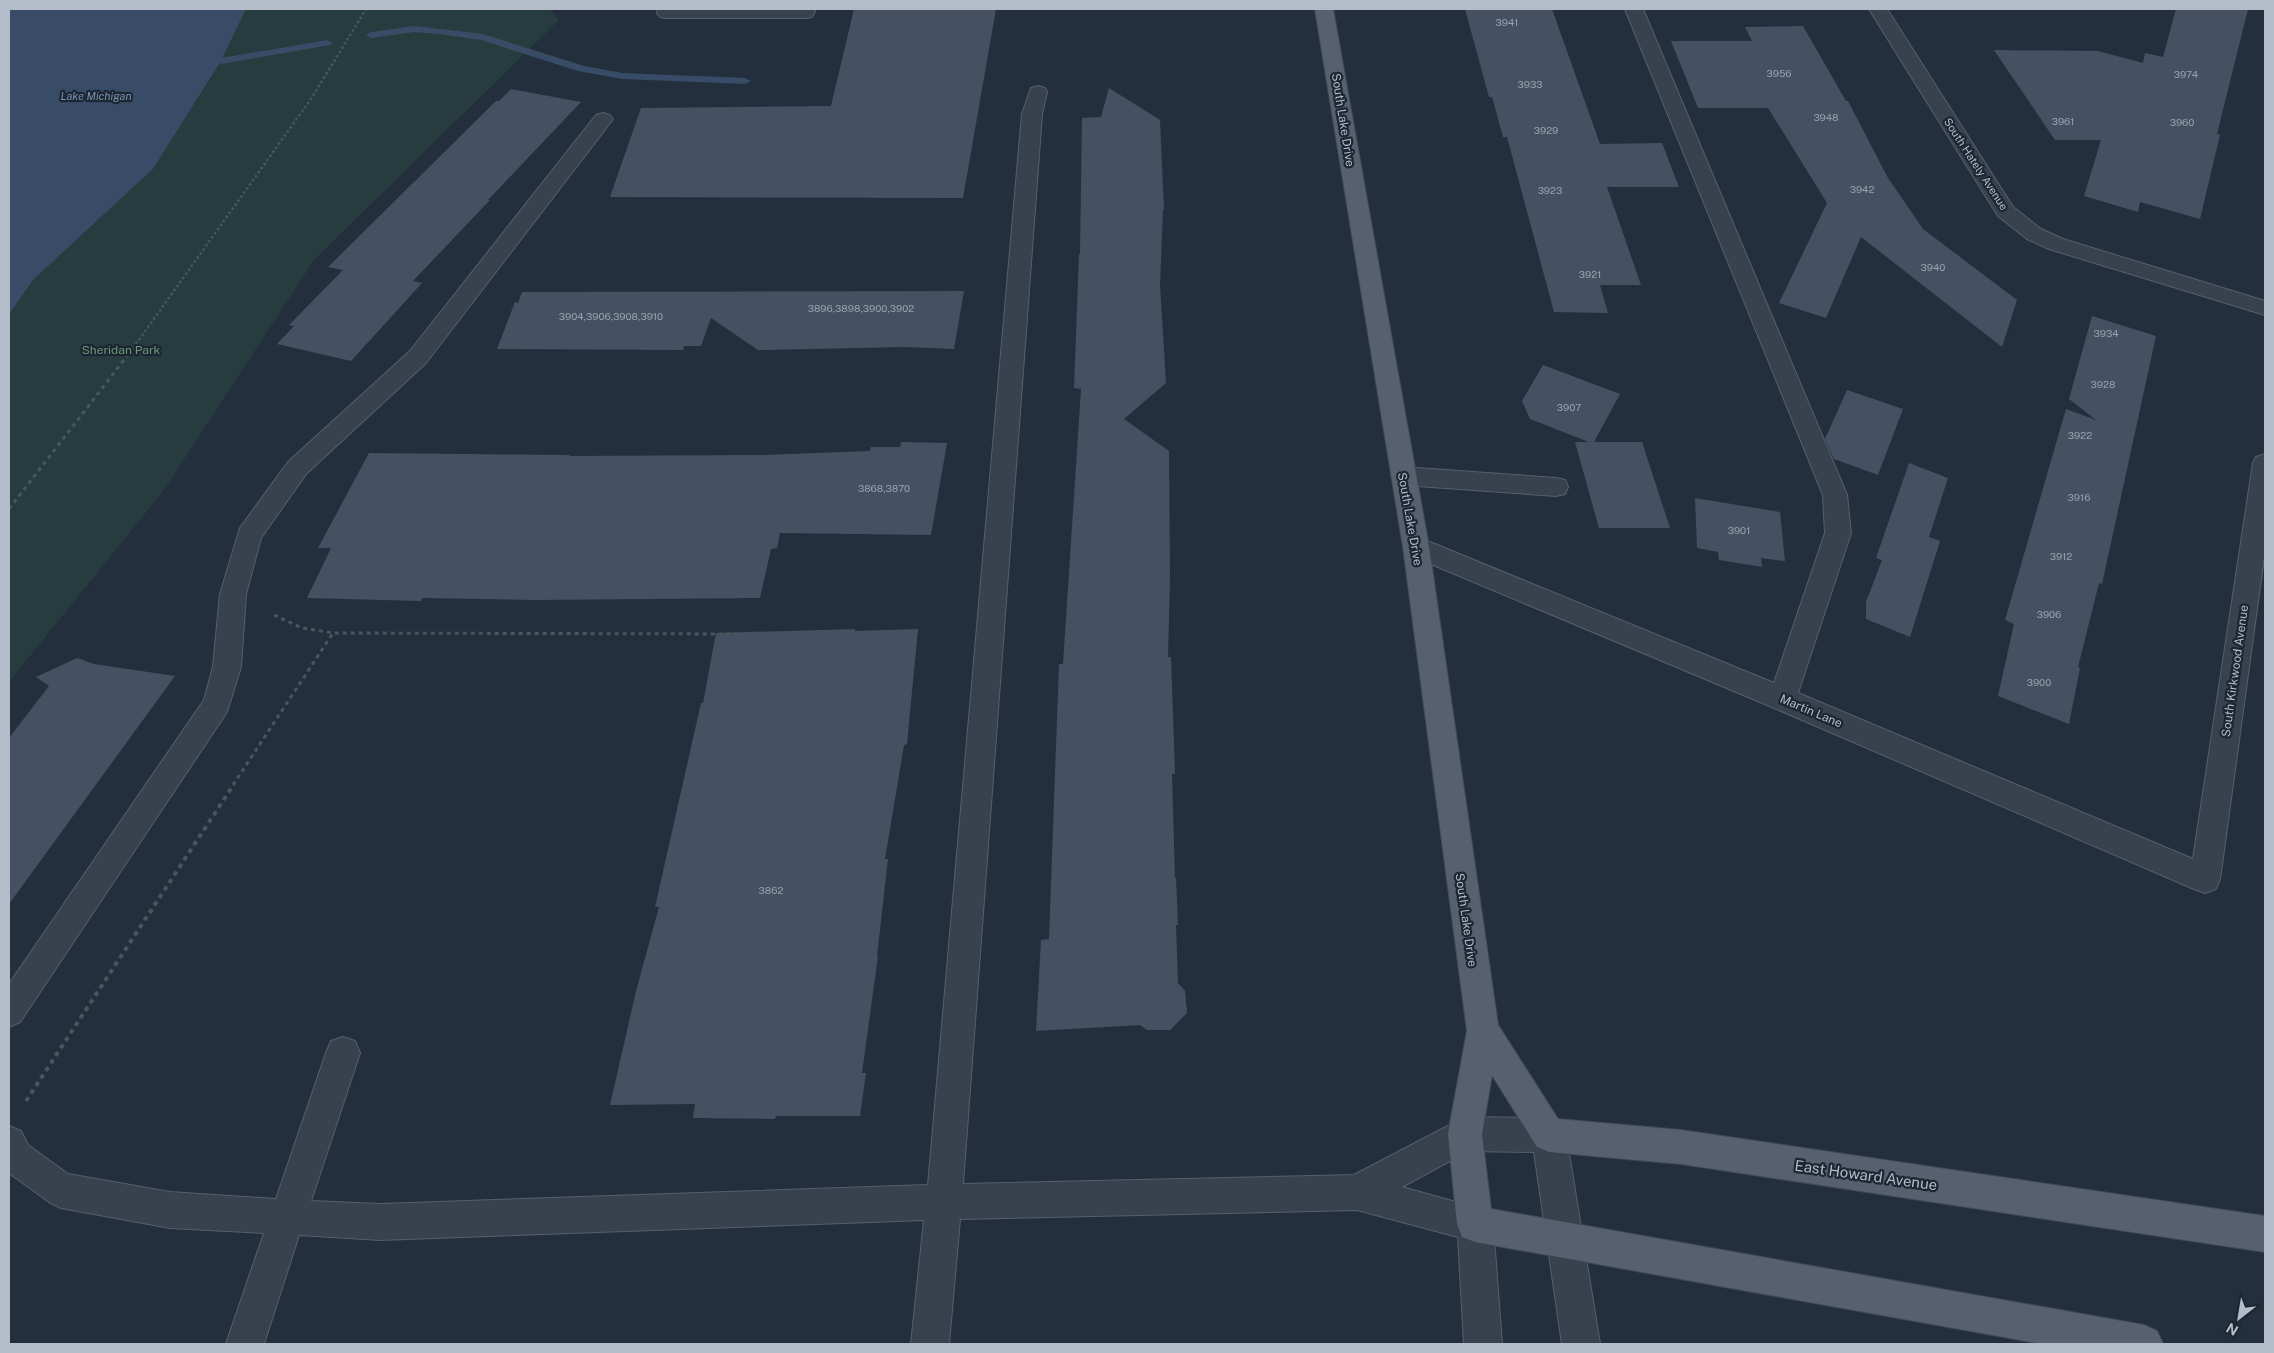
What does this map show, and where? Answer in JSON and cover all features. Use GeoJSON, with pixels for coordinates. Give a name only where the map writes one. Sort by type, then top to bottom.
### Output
{"type":"FeatureCollection","features":[{"type":"Feature","properties":{"kind":"main road","name":"South Lake Drive"},"geometry":{"type":"LineString","coordinates":[[1324,9],[1416,548],[1483,1031],[1465,1134],[1475,1224]]}},
{"type":"Feature","properties":{"kind":"main road","name":"South Lake Drive"},"geometry":{"type":"LineString","coordinates":[[1483,1031],[1549,1135]]}},
{"type":"Feature","properties":{"kind":"main road","name":"East Howard Avenue"},"geometry":{"type":"LineString","coordinates":[[1549,1135],[1681,1148],[2265,1234]]}},
{"type":"Feature","properties":{"kind":"main road"},"geometry":{"type":"LineString","coordinates":[[1475,1224],[2144,1344]]}},
{"type":"Feature","properties":{"kind":"street"},"geometry":{"type":"LineString","coordinates":[[668,9],[666,13],[806,13],[807,9]]}},
{"type":"Feature","properties":{"kind":"street"},"geometry":{"type":"LineString","coordinates":[[1634,9],[1834,495],[1838,533],[1782,699]]}},
{"type":"Feature","properties":{"kind":"street","name":"South Hately Avenue"},"geometry":{"type":"LineString","coordinates":[[1878,9],[2005,211],[2034,234],[2085,254],[2265,308]]}},
{"type":"Feature","properties":{"kind":"street"},"geometry":{"type":"LineString","coordinates":[[930,1344],[944,1202],[1032,114],[1038,92]]}},
{"type":"Feature","properties":{"kind":"street"},"geometry":{"type":"LineString","coordinates":[[9,1011],[217,704],[227,667],[234,594],[249,535],[297,468],[418,357],[603,119]]}},
{"type":"Feature","properties":{"kind":"street","name":"South Kirkwood Avenue"},"geometry":{"type":"LineString","coordinates":[[2205,879],[2265,463]]}},
{"type":"Feature","properties":{"kind":"street"},"geometry":{"type":"LineString","coordinates":[[1403,476],[1556,487]]}},
{"type":"Feature","properties":{"kind":"street","name":"Martin Lane"},"geometry":{"type":"LineString","coordinates":[[1416,548],[1782,699],[2205,879]]}},
{"type":"Feature","properties":{"kind":"street"},"geometry":{"type":"LineString","coordinates":[[245,1344],[342,1053]]}},
{"type":"Feature","properties":{"kind":"street"},"geometry":{"type":"LineString","coordinates":[[1357,1192],[1465,1134]]}},
{"type":"Feature","properties":{"kind":"street","name":"East Howard Avenue"},"geometry":{"type":"LineString","coordinates":[[1465,1134],[1549,1135]]}},
{"type":"Feature","properties":{"kind":"street","name":"South Lake Drive"},"geometry":{"type":"LineString","coordinates":[[1549,1135],[1581,1344]]}},
{"type":"Feature","properties":{"kind":"street"},"geometry":{"type":"LineString","coordinates":[[9,1143],[16,1157],[61,1190],[170,1210],[288,1217],[380,1222],[944,1202],[1357,1192],[1475,1224]]}},
{"type":"Feature","properties":{"kind":"street","name":"South Lake Drive"},"geometry":{"type":"LineString","coordinates":[[1475,1224],[1483,1344]]}},
{"type":"Feature","properties":{"kind":"path"},"geometry":{"type":"LineString","coordinates":[[9,509],[128,356],[311,99],[366,9]]}},
{"type":"Feature","properties":{"kind":"path"},"geometry":{"type":"LineString","coordinates":[[234,594],[297,628],[315,632],[742,634]]}},
{"type":"Feature","properties":{"kind":"path"},"geometry":{"type":"LineString","coordinates":[[25,1104],[333,633]]}},
{"type":"Feature","properties":{"kind":"green space","name":"Sheridan Park"},"geometry":{"type":"Polygon","coordinates":[[[246,9],[549,9],[559,20],[314,260],[164,490],[9,682],[9,314],[34,279],[153,169],[221,61],[246,9]]]}},
{"type":"Feature","properties":{"kind":"water","name":"Lake Michigan"},"geometry":{"type":"Polygon","coordinates":[[[9,9],[246,9],[221,61],[153,169],[34,279],[9,314],[9,9]]]}},
{"type":"Feature","properties":{"kind":"building"},"geometry":{"type":"Polygon","coordinates":[[[854,9],[996,9],[963,198],[610,197],[641,108],[831,106],[854,9]]]}},
{"type":"Feature","properties":{"kind":"building"},"geometry":{"type":"Polygon","coordinates":[[[1465,9],[1552,9],[1600,144],[1662,143],[1679,187],[1607,187],[1641,285],[1600,285],[1608,313],[1554,312],[1507,137],[1503,137],[1492,97],[1489,97],[1465,9]]]}},
{"type":"Feature","properties":{"kind":"building"},"geometry":{"type":"Polygon","coordinates":[[[2176,9],[2248,9],[2217,134],[2220,135],[2200,219],[2140,202],[2138,212],[2084,196],[2101,140],[2055,140],[1994,50],[2098,51],[2143,63],[2145,53],[2163,57],[2176,9]]]}},
{"type":"Feature","properties":{"kind":"building"},"geometry":{"type":"Polygon","coordinates":[[[1803,26],[1846,101],[1848,101],[1888,178],[1923,229],[2017,300],[2002,347],[1861,237],[1826,318],[1779,303],[1827,203],[1768,108],[1698,108],[1671,41],[1752,41],[1745,27],[1803,26]]]}},
{"type":"Feature","properties":{"kind":"building"},"geometry":{"type":"Polygon","coordinates":[[[1109,88],[1160,120],[1164,210],[1160,285],[1166,383],[1124,419],[1169,451],[1170,577],[1168,657],[1171,657],[1175,774],[1172,774],[1178,925],[1176,925],[1178,983],[1185,991],[1187,1013],[1170,1030],[1147,1030],[1140,1025],[1036,1031],[1041,940],[1049,939],[1059,664],[1063,664],[1081,389],[1074,388],[1080,254],[1082,118],[1101,117],[1109,88]]]}},
{"type":"Feature","properties":{"kind":"building"},"geometry":{"type":"Polygon","coordinates":[[[511,89],[581,102],[413,281],[422,283],[351,361],[277,344],[294,326],[289,325],[343,270],[328,267],[496,101],[499,101],[511,89]]]}},
{"type":"Feature","properties":{"kind":"building"},"geometry":{"type":"Polygon","coordinates":[[[964,291],[954,349],[905,347],[758,350],[711,318],[701,346],[684,346],[683,350],[497,349],[515,302],[518,303],[522,292],[964,291]]]}},
{"type":"Feature","properties":{"kind":"building"},"geometry":{"type":"Polygon","coordinates":[[[2092,316],[2156,336],[2102,584],[2099,583],[2078,667],[2080,668],[2069,724],[1998,696],[2014,624],[2005,620],[2066,409],[2096,420],[2069,399],[2092,316]]]}},
{"type":"Feature","properties":{"kind":"building"},"geometry":{"type":"Polygon","coordinates":[[[1543,365],[1620,394],[1594,442],[1642,442],[1670,528],[1599,528],[1575,442],[1589,442],[1530,419],[1522,401],[1543,365]]]}},
{"type":"Feature","properties":{"kind":"building"},"geometry":{"type":"Polygon","coordinates":[[[1847,390],[1903,409],[1878,475],[1834,459],[1825,439],[1847,390]]]}},
{"type":"Feature","properties":{"kind":"building"},"geometry":{"type":"Polygon","coordinates":[[[901,442],[947,443],[931,535],[780,533],[777,548],[771,549],[760,598],[536,600],[422,598],[421,601],[307,598],[331,548],[318,548],[369,453],[569,456],[763,455],[870,451],[871,447],[900,447],[901,442]]]}},
{"type":"Feature","properties":{"kind":"building"},"geometry":{"type":"Polygon","coordinates":[[[1909,463],[1948,478],[1929,537],[1940,541],[1910,637],[1866,619],[1866,602],[1882,560],[1876,558],[1909,463]]]}},
{"type":"Feature","properties":{"kind":"building"},"geometry":{"type":"Polygon","coordinates":[[[1695,498],[1780,512],[1785,561],[1761,558],[1762,567],[1719,560],[1718,552],[1697,548],[1695,498]]]}},
{"type":"Feature","properties":{"kind":"building"},"geometry":{"type":"Polygon","coordinates":[[[855,629],[855,631],[918,629],[907,744],[904,745],[885,859],[888,859],[878,956],[862,1073],[866,1073],[860,1116],[776,1116],[775,1119],[693,1118],[695,1104],[610,1105],[636,991],[659,907],[655,907],[701,703],[703,703],[716,633],[855,629]]]}},
{"type":"Feature","properties":{"kind":"building"},"geometry":{"type":"Polygon","coordinates":[[[77,658],[94,664],[175,676],[9,904],[9,738],[49,686],[36,677],[77,658]]]}},
{"type":"Feature","properties":{"kind":"waterway"},"geometry":{"type":"LineString","coordinates":[[371,35],[414,29],[439,31],[483,37],[582,69],[623,76],[745,81]]}},
{"type":"Feature","properties":{"kind":"waterway"},"geometry":{"type":"LineString","coordinates":[[221,61],[327,43]]}}]}
